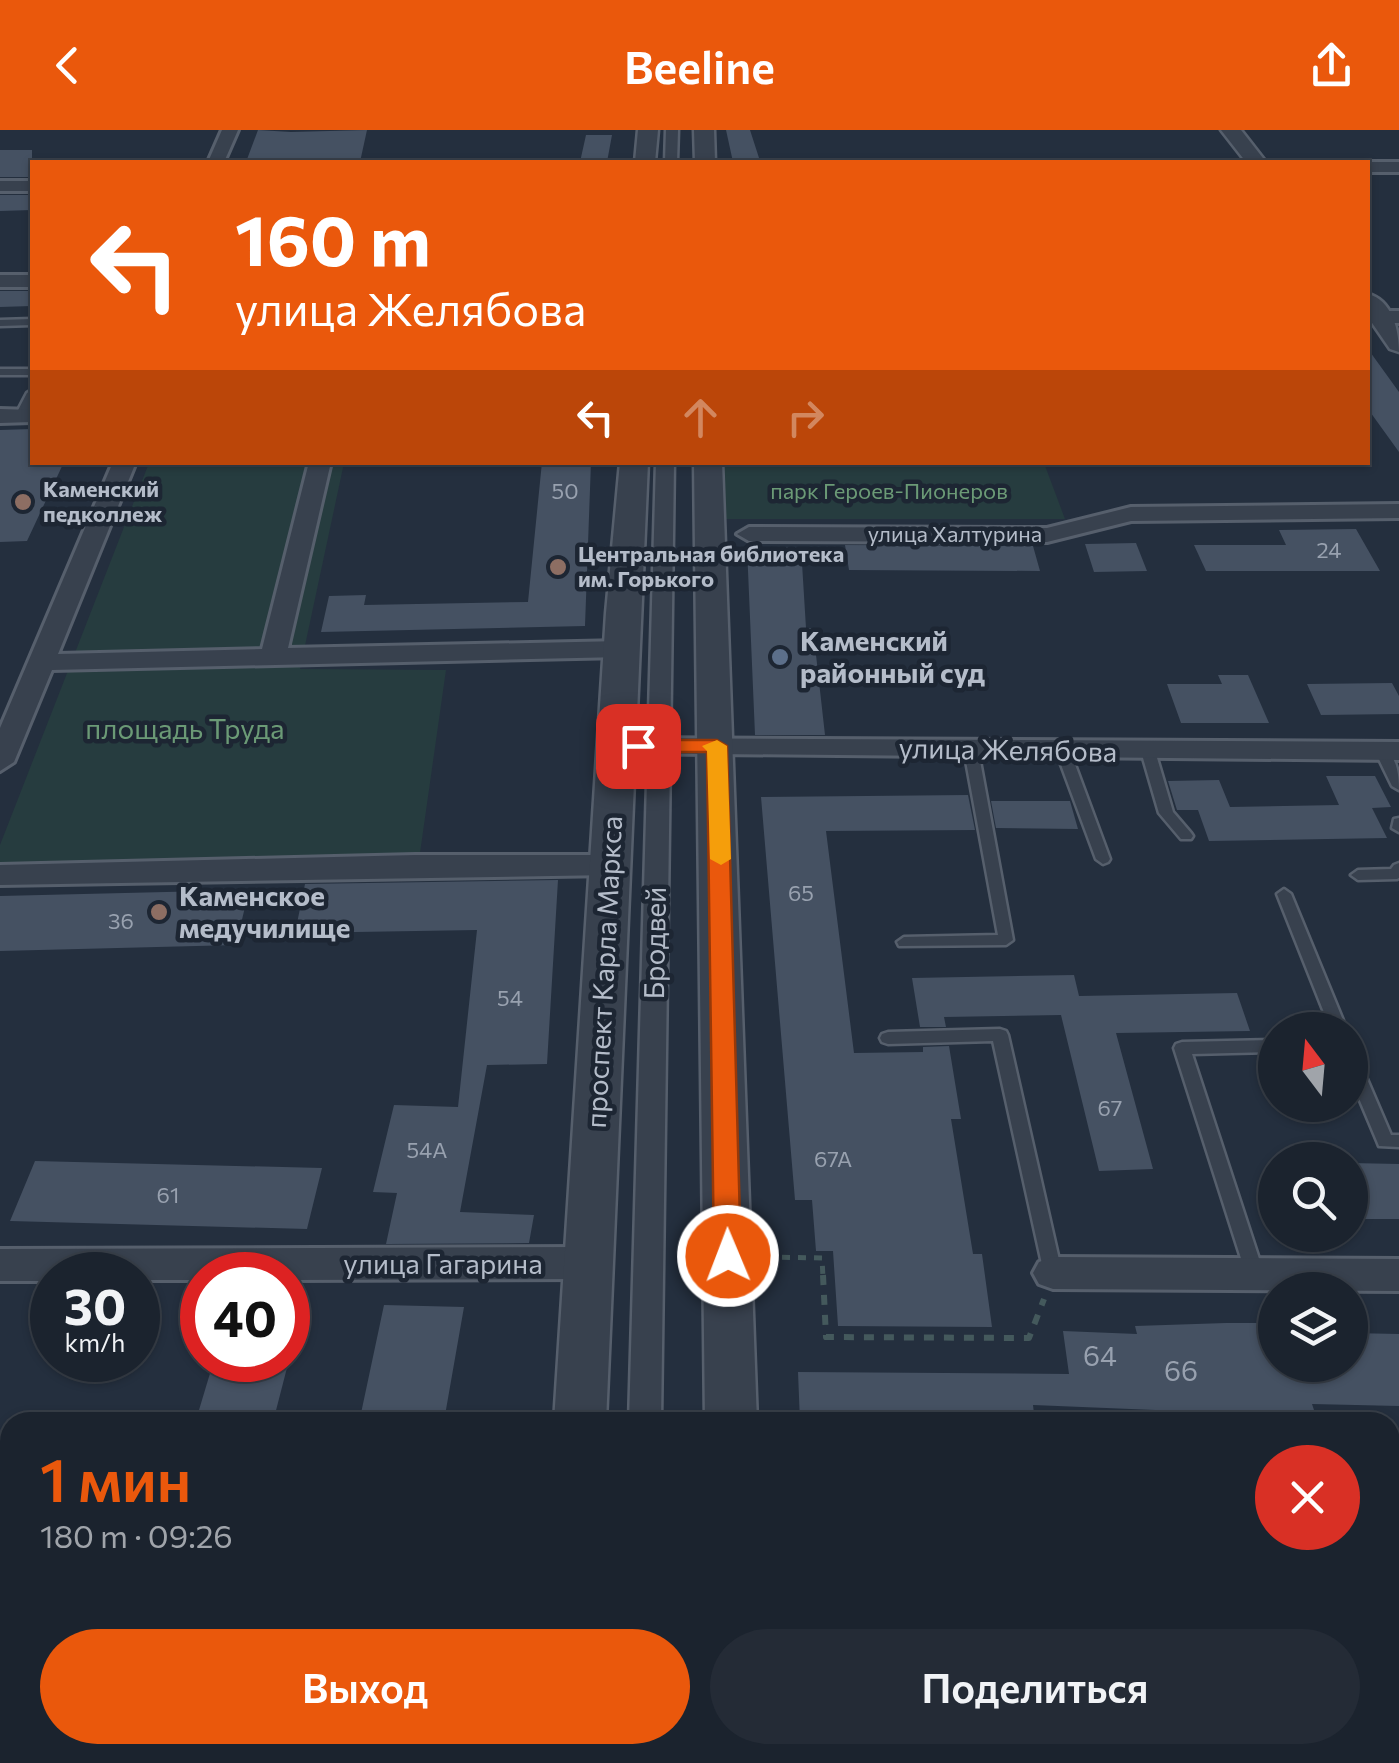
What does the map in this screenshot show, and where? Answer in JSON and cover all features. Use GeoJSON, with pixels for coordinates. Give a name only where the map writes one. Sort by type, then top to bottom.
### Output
{"type":"FeatureCollection","features":[{"type":"Feature","properties":{"kind":"street"},"geometry":{"type":"LineString","coordinates":[[217,160],[230,130]]}},
{"type":"Feature","properties":{"kind":"street"},"geometry":{"type":"LineString","coordinates":[[644,160],[648,130]]}},
{"type":"Feature","properties":{"kind":"street"},"geometry":{"type":"LineString","coordinates":[[672,130],[672,160]]}},
{"type":"Feature","properties":{"kind":"street"},"geometry":{"type":"LineString","coordinates":[[704,130],[705,160]]}},
{"type":"Feature","properties":{"kind":"street"},"geometry":{"type":"LineString","coordinates":[[1231,130],[1254,160]]}},
{"type":"Feature","properties":{"kind":"street"},"geometry":{"type":"LineString","coordinates":[[1370,167],[1399,167]]}},
{"type":"Feature","properties":{"kind":"street"},"geometry":{"type":"LineString","coordinates":[[0,174],[30,174]]}},
{"type":"Feature","properties":{"kind":"street"},"geometry":{"type":"LineString","coordinates":[[1370,177],[1399,177]]}},
{"type":"Feature","properties":{"kind":"street"},"geometry":{"type":"LineString","coordinates":[[0,186],[30,186]]}},
{"type":"Feature","properties":{"kind":"street"},"geometry":{"type":"LineString","coordinates":[[0,281],[30,281]]}},
{"type":"Feature","properties":{"kind":"street"},"geometry":{"type":"LineString","coordinates":[[1378,309],[1399,344]]}},
{"type":"Feature","properties":{"kind":"street"},"geometry":{"type":"LineString","coordinates":[[0,762],[124,465]]}},
{"type":"Feature","properties":{"kind":"street"},"geometry":{"type":"LineString","coordinates":[[273,657],[319,465]]}},
{"type":"Feature","properties":{"kind":"street","name":"проспект Карла Маркса"},"geometry":{"type":"LineString","coordinates":[[580,1412],[634,465]]}},
{"type":"Feature","properties":{"kind":"street","name":"Бродвей"},"geometry":{"type":"LineString","coordinates":[[645,1412],[665,465]]}},
{"type":"Feature","properties":{"kind":"street"},"geometry":{"type":"LineString","coordinates":[[708,465],[731,1412]]}},
{"type":"Feature","properties":{"kind":"street","name":"улица Халтурина"},"geometry":{"type":"LineString","coordinates":[[749,534],[1047,535],[1131,514],[1399,511]]}},
{"type":"Feature","properties":{"kind":"street"},"geometry":{"type":"LineString","coordinates":[[42,662],[622,650]]}},
{"type":"Feature","properties":{"kind":"street","name":"улица Желябова"},"geometry":{"type":"LineString","coordinates":[[617,747],[1390,751]]}},
{"type":"Feature","properties":{"kind":"street"},"geometry":{"type":"LineString","coordinates":[[0,875],[610,866]]}},
{"type":"Feature","properties":{"kind":"street","name":"улица Гагарина"},"geometry":{"type":"LineString","coordinates":[[0,1265],[587,1263]]}},
{"type":"Feature","properties":{"kind":"street"},"geometry":{"type":"LineString","coordinates":[[1054,1273],[1399,1275]]}},
{"type":"Feature","properties":{"kind":"lane"},"geometry":{"type":"LineString","coordinates":[[0,324],[30,322]]}},
{"type":"Feature","properties":{"kind":"lane"},"geometry":{"type":"LineString","coordinates":[[0,372],[30,372]]}},
{"type":"Feature","properties":{"kind":"lane"},"geometry":{"type":"LineString","coordinates":[[904,942],[1006,940],[971,750]]}},
{"type":"Feature","properties":{"kind":"lane"},"geometry":{"type":"LineString","coordinates":[[1063,751],[1104,859]]}},
{"type":"Feature","properties":{"kind":"lane"},"geometry":{"type":"LineString","coordinates":[[1148,751],[1166,813],[1186,836]]}},
{"type":"Feature","properties":{"kind":"lane"},"geometry":{"type":"LineString","coordinates":[[1390,751],[1399,786]]}},
{"type":"Feature","properties":{"kind":"lane"},"geometry":{"type":"LineString","coordinates":[[1358,875],[1397,874],[1399,868]]}},
{"type":"Feature","properties":{"kind":"lane"},"geometry":{"type":"LineString","coordinates":[[1284,894],[1331,1012]]}},
{"type":"Feature","properties":{"kind":"lane"},"geometry":{"type":"LineString","coordinates":[[888,1038],[1000,1035],[1054,1273]]}},
{"type":"Feature","properties":{"kind":"lane"},"geometry":{"type":"LineString","coordinates":[[1255,1274],[1182,1048],[1258,1046]]}},
{"type":"Feature","properties":{"kind":"lane"},"geometry":{"type":"LineString","coordinates":[[1368,1100],[1386,1141],[1399,1141]]}},
{"type":"Feature","properties":{"kind":"path"},"geometry":{"type":"LineString","coordinates":[[728,1256],[822,1258],[826,1337],[1030,1338],[1054,1273]]}},
{"type":"Feature","properties":{"kind":"green space","name":"площадь Труда"},"geometry":{"type":"Polygon","coordinates":[[[148,465],[344,465],[300,669],[446,670],[420,853],[0,863],[0,845],[148,465]]]}},
{"type":"Feature","properties":{"kind":"green space","name":"парк Героев-Пионеров"},"geometry":{"type":"Polygon","coordinates":[[[724,465],[1045,465],[1065,519],[723,519],[724,465]]]}},
{"type":"Feature","properties":{"kind":"building"},"geometry":{"type":"Polygon","coordinates":[[[258,130],[367,130],[360,160],[247,160],[258,130]]]}},
{"type":"Feature","properties":{"kind":"building"},"geometry":{"type":"Polygon","coordinates":[[[726,130],[750,130],[760,160],[733,160],[726,130]]]}},
{"type":"Feature","properties":{"kind":"building"},"geometry":{"type":"Polygon","coordinates":[[[586,135],[612,135],[607,160],[580,160],[586,135]]]}},
{"type":"Feature","properties":{"kind":"building"},"geometry":{"type":"Polygon","coordinates":[[[0,150],[32,150],[30,177],[0,177],[0,150]]]}},
{"type":"Feature","properties":{"kind":"building"},"geometry":{"type":"Polygon","coordinates":[[[0,195],[30,195],[30,210],[0,211],[0,195]]]}},
{"type":"Feature","properties":{"kind":"building"},"geometry":{"type":"Polygon","coordinates":[[[0,291],[30,291],[30,306],[0,307],[0,291]]]}},
{"type":"Feature","properties":{"kind":"building"},"geometry":{"type":"Polygon","coordinates":[[[1370,352],[1399,392],[1399,452],[1370,412],[1370,352]]]}},
{"type":"Feature","properties":{"kind":"building","name":"Каменский педколлеж"},"geometry":{"type":"Polygon","coordinates":[[[30,429],[30,465],[63,465],[27,541],[0,542],[0,430],[30,429]]]}},
{"type":"Feature","properties":{"kind":"building","name":"Центральная библиотека им. Горького"},"geometry":{"type":"Polygon","coordinates":[[[542,465],[591,465],[585,626],[321,632],[329,596],[366,595],[364,605],[528,602],[542,465]]]}},
{"type":"Feature","properties":{"kind":"building"},"geometry":{"type":"Polygon","coordinates":[[[1356,529],[1380,571],[1206,571],[1194,545],[1286,545],[1279,530],[1356,529]]]}},
{"type":"Feature","properties":{"kind":"building"},"geometry":{"type":"Polygon","coordinates":[[[1136,543],[1147,571],[1094,572],[1085,544],[1136,543]]]}},
{"type":"Feature","properties":{"kind":"building"},"geometry":{"type":"Polygon","coordinates":[[[845,545],[1033,546],[1040,571],[849,570],[845,545]]]}},
{"type":"Feature","properties":{"kind":"building"},"geometry":{"type":"Polygon","coordinates":[[[747,547],[801,547],[806,628],[813,628],[825,735],[755,735],[747,547]]]}},
{"type":"Feature","properties":{"kind":"building"},"geometry":{"type":"Polygon","coordinates":[[[1218,675],[1248,675],[1269,723],[1181,723],[1167,684],[1222,684],[1218,675]]]}},
{"type":"Feature","properties":{"kind":"building"},"geometry":{"type":"Polygon","coordinates":[[[1392,683],[1399,696],[1399,714],[1321,715],[1307,684],[1392,683]]]}},
{"type":"Feature","properties":{"kind":"building"},"geometry":{"type":"Polygon","coordinates":[[[1326,776],[1375,776],[1391,807],[1372,808],[1387,838],[1209,841],[1198,810],[1177,810],[1168,781],[1219,780],[1230,807],[1339,805],[1326,776]]]}},
{"type":"Feature","properties":{"kind":"building"},"geometry":{"type":"Polygon","coordinates":[[[968,795],[975,830],[826,831],[854,1053],[923,1052],[923,1047],[949,1046],[961,1119],[951,1119],[973,1254],[982,1254],[992,1327],[838,1326],[833,1251],[816,1251],[812,1200],[795,1200],[761,797],[968,795]]]}},
{"type":"Feature","properties":{"kind":"building"},"geometry":{"type":"Polygon","coordinates":[[[991,801],[1070,801],[1078,829],[996,828],[991,801]]]}},
{"type":"Feature","properties":{"kind":"building"},"geometry":{"type":"Polygon","coordinates":[[[558,880],[547,1064],[487,1065],[460,1212],[534,1215],[529,1243],[386,1244],[397,1193],[373,1192],[394,1105],[458,1107],[477,930],[295,933],[305,884],[558,880]]]}},
{"type":"Feature","properties":{"kind":"building"},"geometry":{"type":"Polygon","coordinates":[[[249,890],[236,945],[0,951],[0,896],[249,890]]]}},
{"type":"Feature","properties":{"kind":"building"},"geometry":{"type":"Polygon","coordinates":[[[1074,975],[1079,996],[1237,993],[1250,1031],[1116,1033],[1153,1169],[1099,1171],[1061,1015],[944,1017],[946,1027],[920,1027],[912,978],[1074,975]]]}},
{"type":"Feature","properties":{"kind":"building"},"geometry":{"type":"Polygon","coordinates":[[[35,1161],[322,1168],[307,1229],[10,1221],[35,1161]]]}},
{"type":"Feature","properties":{"kind":"building"},"geometry":{"type":"Polygon","coordinates":[[[1368,1163],[1399,1164],[1399,1219],[1368,1219],[1368,1163]]]}},
{"type":"Feature","properties":{"kind":"building"},"geometry":{"type":"Polygon","coordinates":[[[384,1305],[464,1307],[446,1412],[361,1412],[384,1305]]]}},
{"type":"Feature","properties":{"kind":"building"},"geometry":{"type":"Polygon","coordinates":[[[1258,1323],[1258,1382],[1368,1382],[1368,1333],[1399,1334],[1399,1406],[1312,1404],[1315,1412],[1156,1412],[1033,1405],[1034,1412],[800,1412],[798,1372],[1069,1374],[1063,1331],[1137,1334],[1135,1326],[1258,1323]]]}},
{"type":"Feature","properties":{"kind":"building"},"geometry":{"type":"Polygon","coordinates":[[[207,1382],[283,1382],[276,1412],[198,1412],[207,1382]]]}},
{"type":"Feature","properties":{"kind":"slow traffic"},"geometry":{"type":"LineString","coordinates":[[712,746],[717,746],[721,859]]}},
{"type":"Feature","properties":{"kind":"place","name":"Каменский педколлеж"},"geometry":{"type":"Point","coordinates":[23,502]}},
{"type":"Feature","properties":{"kind":"place","name":"Центральная библиотека им. Горького"},"geometry":{"type":"Point","coordinates":[558,567]}},
{"type":"Feature","properties":{"kind":"place","name":"Каменский районный суд"},"geometry":{"type":"Point","coordinates":[780,657]}},
{"type":"Feature","properties":{"kind":"place","name":"Каменское медучилище"},"geometry":{"type":"Point","coordinates":[159,912]}},
{"type":"Feature","properties":{"kind":"route"},"geometry":{"type":"LineString","coordinates":[[638,746],[717,746],[728,1256]]}}]}
